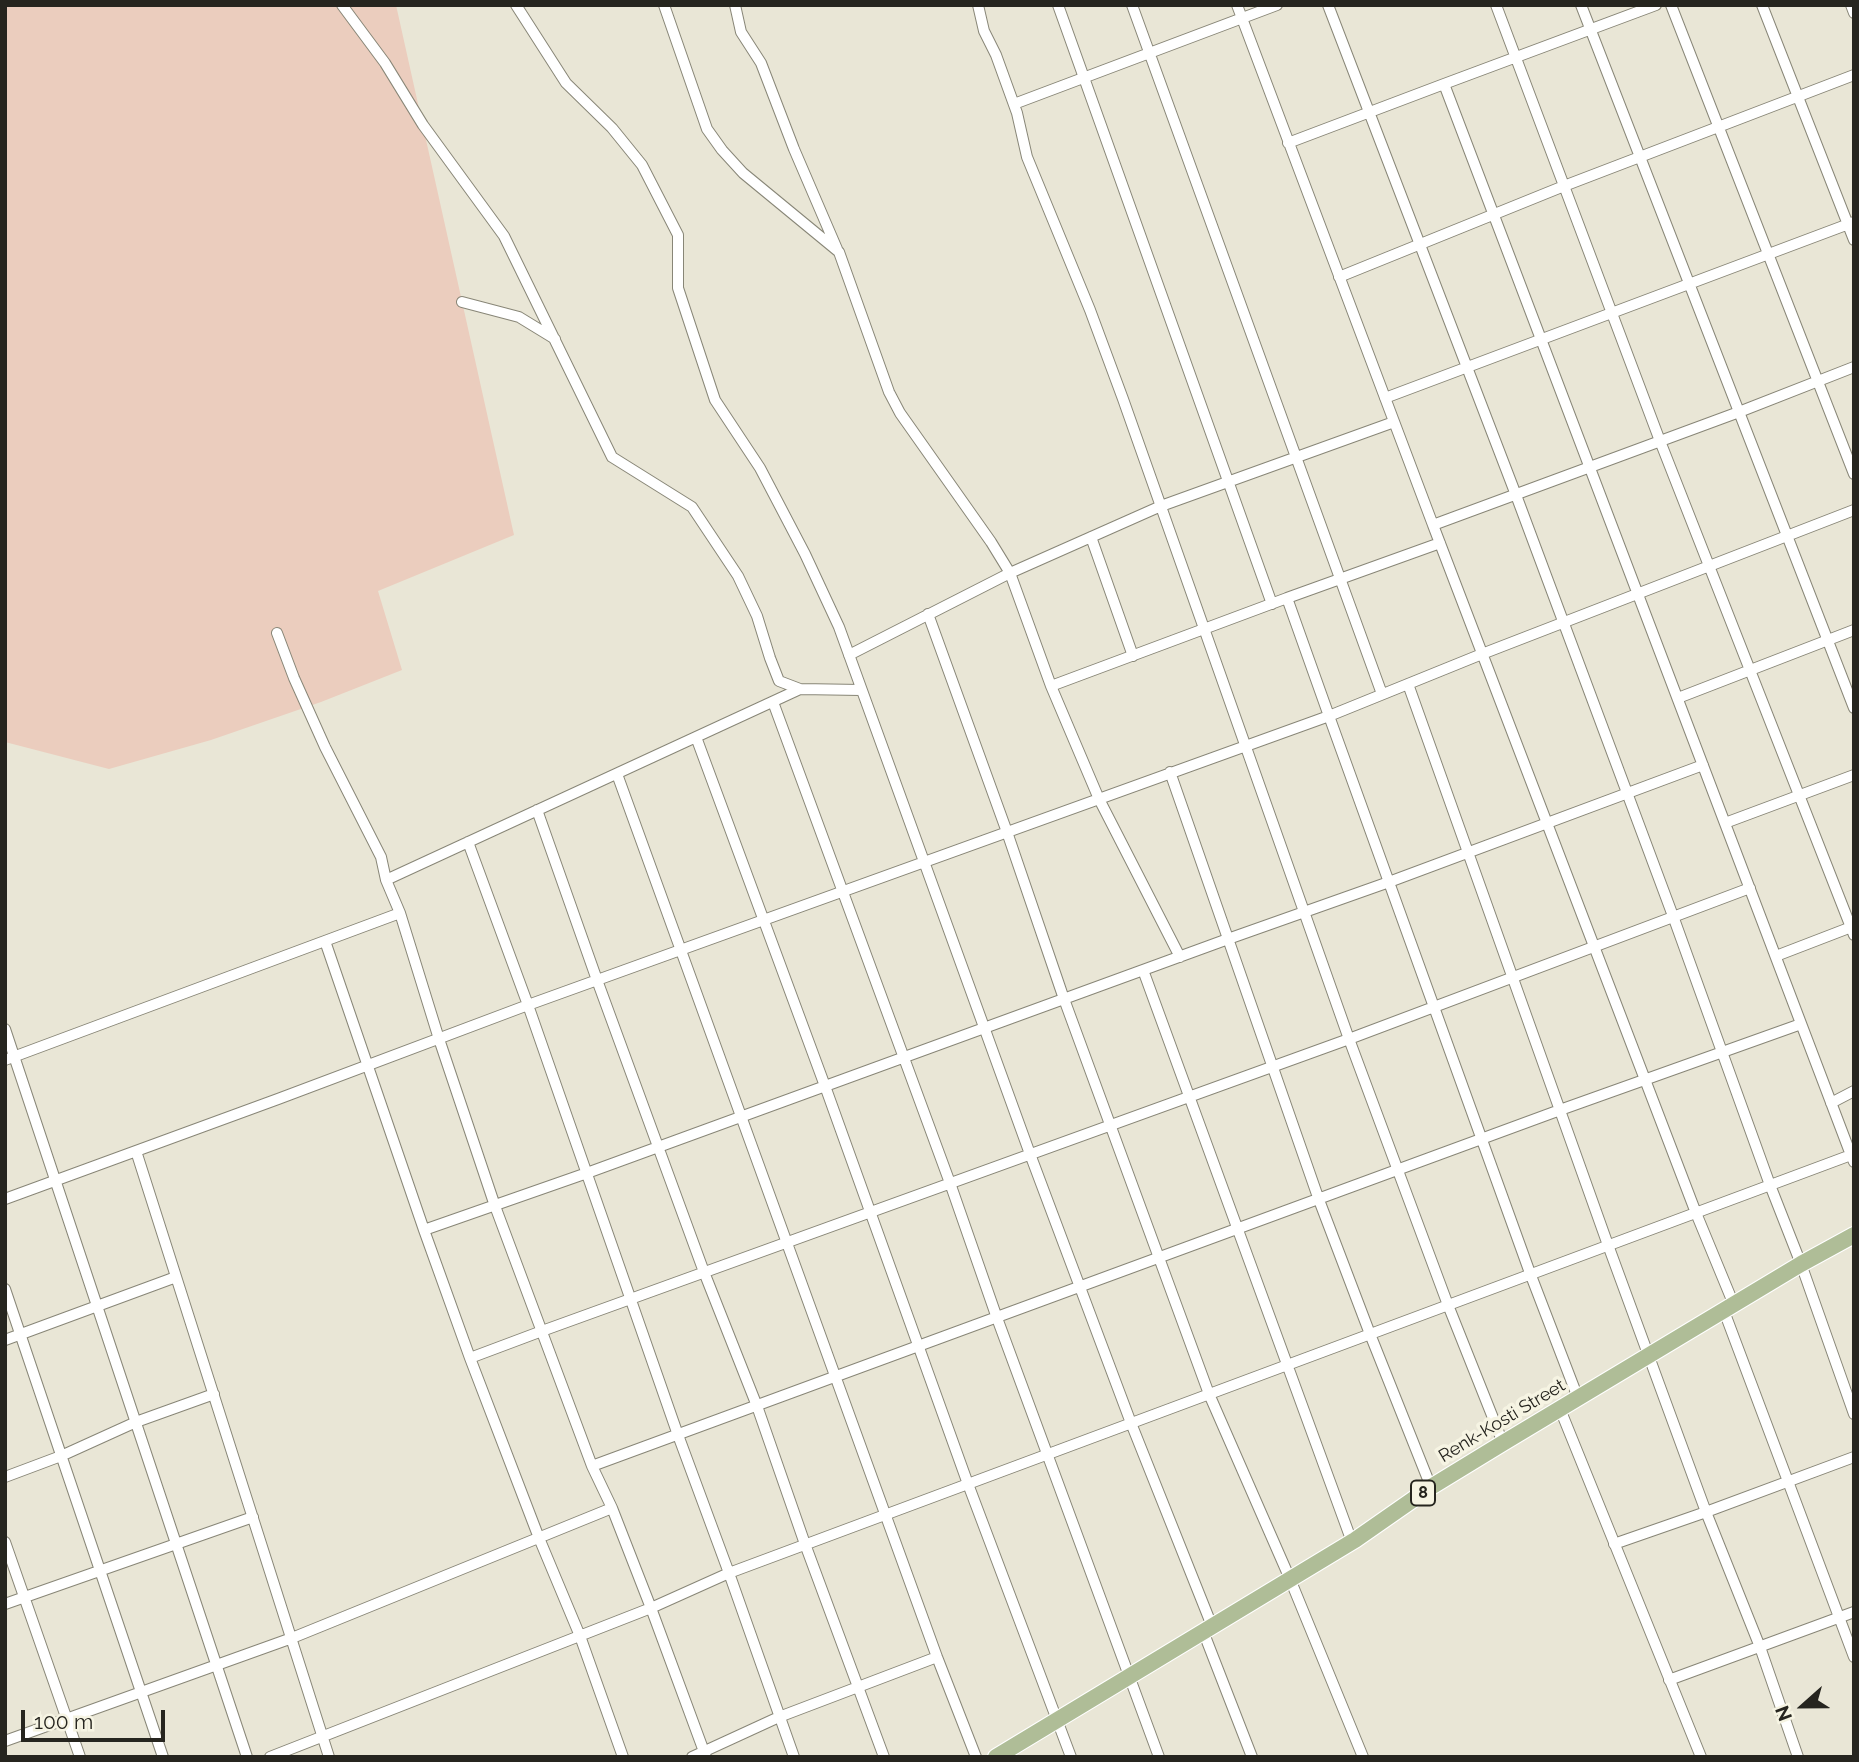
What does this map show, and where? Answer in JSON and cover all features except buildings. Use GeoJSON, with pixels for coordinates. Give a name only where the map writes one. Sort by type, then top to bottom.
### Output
{"type":"FeatureCollection","features":[{"type":"Feature","properties":{"kind":"main road","name":"Renk-Kosti Street"},"geometry":{"type":"LineString","coordinates":[[996,1757],[1352,1542],[1431,1487],[1503,1443],[1854,1235]]}},
{"type":"Feature","properties":{"kind":"street"},"geometry":{"type":"LineString","coordinates":[[342,5],[385,63],[423,125],[504,236],[612,457],[692,507],[738,576],[757,616],[779,681],[800,689],[861,690]]}},
{"type":"Feature","properties":{"kind":"street"},"geometry":{"type":"LineString","coordinates":[[516,5],[566,83],[612,128],[642,166],[678,235],[678,288],[715,400],[760,468],[805,554],[838,627],[1030,1154],[1208,1629],[1252,1757]]}},
{"type":"Feature","properties":{"kind":"street"},"geometry":{"type":"LineString","coordinates":[[664,5],[707,128],[743,173],[839,252]]}},
{"type":"Feature","properties":{"kind":"street"},"geometry":{"type":"LineString","coordinates":[[735,5],[741,32],[761,63],[794,149],[839,252],[889,392],[900,413],[992,542],[1010,573],[1051,686],[1099,799],[1180,957]]}},
{"type":"Feature","properties":{"kind":"street"},"geometry":{"type":"LineString","coordinates":[[978,5],[984,31],[1014,104],[1027,157],[1090,310],[1349,1039],[1448,1305],[1503,1443]]}},
{"type":"Feature","properties":{"kind":"street"},"geometry":{"type":"LineString","coordinates":[[1058,5],[1272,604]]}},
{"type":"Feature","properties":{"kind":"street"},"geometry":{"type":"LineString","coordinates":[[1132,5],[1382,694]]}},
{"type":"Feature","properties":{"kind":"street"},"geometry":{"type":"LineString","coordinates":[[1237,5],[1696,1213],[1789,1482],[1854,1657]]}},
{"type":"Feature","properties":{"kind":"street"},"geometry":{"type":"LineString","coordinates":[[1014,104],[1277,5]]}},
{"type":"Feature","properties":{"kind":"street"},"geometry":{"type":"LineString","coordinates":[[1328,5],[1516,495],[1854,1414]]}},
{"type":"Feature","properties":{"kind":"street"},"geometry":{"type":"LineString","coordinates":[[1496,5],[1660,441],[1853,930],[1776,956]]}},
{"type":"Feature","properties":{"kind":"street"},"geometry":{"type":"LineString","coordinates":[[1581,5],[1854,708]]}},
{"type":"Feature","properties":{"kind":"street"},"geometry":{"type":"LineString","coordinates":[[1288,144],[1656,5]]}},
{"type":"Feature","properties":{"kind":"street"},"geometry":{"type":"LineString","coordinates":[[1671,5],[1854,474]]}},
{"type":"Feature","properties":{"kind":"street"},"geometry":{"type":"LineString","coordinates":[[1762,5],[1851,223],[1854,240]]}},
{"type":"Feature","properties":{"kind":"street"},"geometry":{"type":"LineString","coordinates":[[1851,5],[1854,13]]}},
{"type":"Feature","properties":{"kind":"street"},"geometry":{"type":"LineString","coordinates":[[1339,277],[1564,186],[1854,75]]}},
{"type":"Feature","properties":{"kind":"street"},"geometry":{"type":"LineString","coordinates":[[270,1757],[651,1608],[729,1573],[805,1544],[1530,1273],[1770,1185],[1852,1158],[1444,84]]}},
{"type":"Feature","properties":{"kind":"street"},"geometry":{"type":"LineString","coordinates":[[1385,398],[1851,223]]}},
{"type":"Feature","properties":{"kind":"street"},"geometry":{"type":"LineString","coordinates":[[462,302],[519,317],[555,339]]}},
{"type":"Feature","properties":{"kind":"street"},"geometry":{"type":"LineString","coordinates":[[1433,525],[1854,367]]}},
{"type":"Feature","properties":{"kind":"street"},"geometry":{"type":"LineString","coordinates":[[849,655],[1010,573],[1161,506],[1394,422]]}},
{"type":"Feature","properties":{"kind":"street"},"geometry":{"type":"LineString","coordinates":[[5,1199],[528,1005],[1329,716],[1854,510]]}},
{"type":"Feature","properties":{"kind":"street"},"geometry":{"type":"LineString","coordinates":[[1091,537],[1133,656]]}},
{"type":"Feature","properties":{"kind":"street"},"geometry":{"type":"LineString","coordinates":[[1051,686],[1440,544]]}},
{"type":"Feature","properties":{"kind":"street"},"geometry":{"type":"LineString","coordinates":[[1287,598],[1530,1273],[1578,1398]]}},
{"type":"Feature","properties":{"kind":"street"},"geometry":{"type":"LineString","coordinates":[[928,614],[1064,999],[1209,1394],[1290,1579],[1363,1757]]}},
{"type":"Feature","properties":{"kind":"street"},"geometry":{"type":"LineString","coordinates":[[1678,698],[1854,629]]}},
{"type":"Feature","properties":{"kind":"street"},"geometry":{"type":"LineString","coordinates":[[277,633],[294,678],[326,747],[381,857],[386,880],[400,913],[495,1206],[592,1466],[651,1608],[706,1754]]}},
{"type":"Feature","properties":{"kind":"street"},"geometry":{"type":"LineString","coordinates":[[1408,684],[1608,1245],[1706,1512],[1760,1647],[1798,1757]]}},
{"type":"Feature","properties":{"kind":"street"},"geometry":{"type":"LineString","coordinates":[[386,880],[800,689]]}},
{"type":"Feature","properties":{"kind":"street"},"geometry":{"type":"LineString","coordinates":[[774,702],[1159,1757]]}},
{"type":"Feature","properties":{"kind":"street"},"geometry":{"type":"LineString","coordinates":[[696,737],[968,1484],[1071,1757]]}},
{"type":"Feature","properties":{"kind":"street"},"geometry":{"type":"LineString","coordinates":[[424,1230],[1469,853],[1703,765]]}},
{"type":"Feature","properties":{"kind":"street"},"geometry":{"type":"LineString","coordinates":[[1170,772],[1320,1200],[1431,1487]]}},
{"type":"Feature","properties":{"kind":"street"},"geometry":{"type":"LineString","coordinates":[[617,774],[937,1657],[976,1757]]}},
{"type":"Feature","properties":{"kind":"street"},"geometry":{"type":"LineString","coordinates":[[1725,823],[1854,775]]}},
{"type":"Feature","properties":{"kind":"street"},"geometry":{"type":"LineString","coordinates":[[537,810],[597,980],[704,1272],[757,1406],[884,1757]]}},
{"type":"Feature","properties":{"kind":"street"},"geometry":{"type":"LineString","coordinates":[[468,842],[794,1757]]}},
{"type":"Feature","properties":{"kind":"street"},"geometry":{"type":"LineString","coordinates":[[470,1358],[1349,1039],[1750,888]]}},
{"type":"Feature","properties":{"kind":"street"},"geometry":{"type":"LineString","coordinates":[[10,1058],[400,913]]}},
{"type":"Feature","properties":{"kind":"street"},"geometry":{"type":"LineString","coordinates":[[325,941],[470,1358],[579,1636],[623,1757]]}},
{"type":"Feature","properties":{"kind":"street"},"geometry":{"type":"LineString","coordinates":[[1143,970],[1352,1542]]}},
{"type":"Feature","properties":{"kind":"street"},"geometry":{"type":"LineString","coordinates":[[592,1466],[1801,1024]]}},
{"type":"Feature","properties":{"kind":"street"},"geometry":{"type":"LineString","coordinates":[[5,1029],[10,1058],[56,1180],[247,1757]]}},
{"type":"Feature","properties":{"kind":"street"},"geometry":{"type":"LineString","coordinates":[[1831,1103],[1854,1091]]}},
{"type":"Feature","properties":{"kind":"street"},"geometry":{"type":"LineString","coordinates":[[136,1151],[330,1757]]}},
{"type":"Feature","properties":{"kind":"street"},"geometry":{"type":"LineString","coordinates":[[5,1340],[176,1277]]}},
{"type":"Feature","properties":{"kind":"street"},"geometry":{"type":"LineString","coordinates":[[5,1289],[163,1757]]}},
{"type":"Feature","properties":{"kind":"street"},"geometry":{"type":"LineString","coordinates":[[5,1477],[61,1456],[136,1422],[214,1394]]}},
{"type":"Feature","properties":{"kind":"street"},"geometry":{"type":"LineString","coordinates":[[1560,1409],[1701,1757]]}},
{"type":"Feature","properties":{"kind":"street"},"geometry":{"type":"LineString","coordinates":[[1614,1545],[1854,1457]]}},
{"type":"Feature","properties":{"kind":"street"},"geometry":{"type":"LineString","coordinates":[[5,1741],[292,1638],[611,1508]]}},
{"type":"Feature","properties":{"kind":"street"},"geometry":{"type":"LineString","coordinates":[[5,1604],[253,1517]]}},
{"type":"Feature","properties":{"kind":"street"},"geometry":{"type":"LineString","coordinates":[[5,1542],[80,1757]]}},
{"type":"Feature","properties":{"kind":"street"},"geometry":{"type":"LineString","coordinates":[[1669,1680],[1854,1612]]}},
{"type":"Feature","properties":{"kind":"street"},"geometry":{"type":"LineString","coordinates":[[692,1757],[706,1754],[779,1717],[937,1657]]}},
{"type":"Feature","properties":{"kind":"shaded area"},"geometry":{"type":"Polygon","coordinates":[[[5,5],[396,5],[514,535],[378,591],[402,670],[321,702],[211,740],[109,769],[5,742],[5,5]]]}}]}
